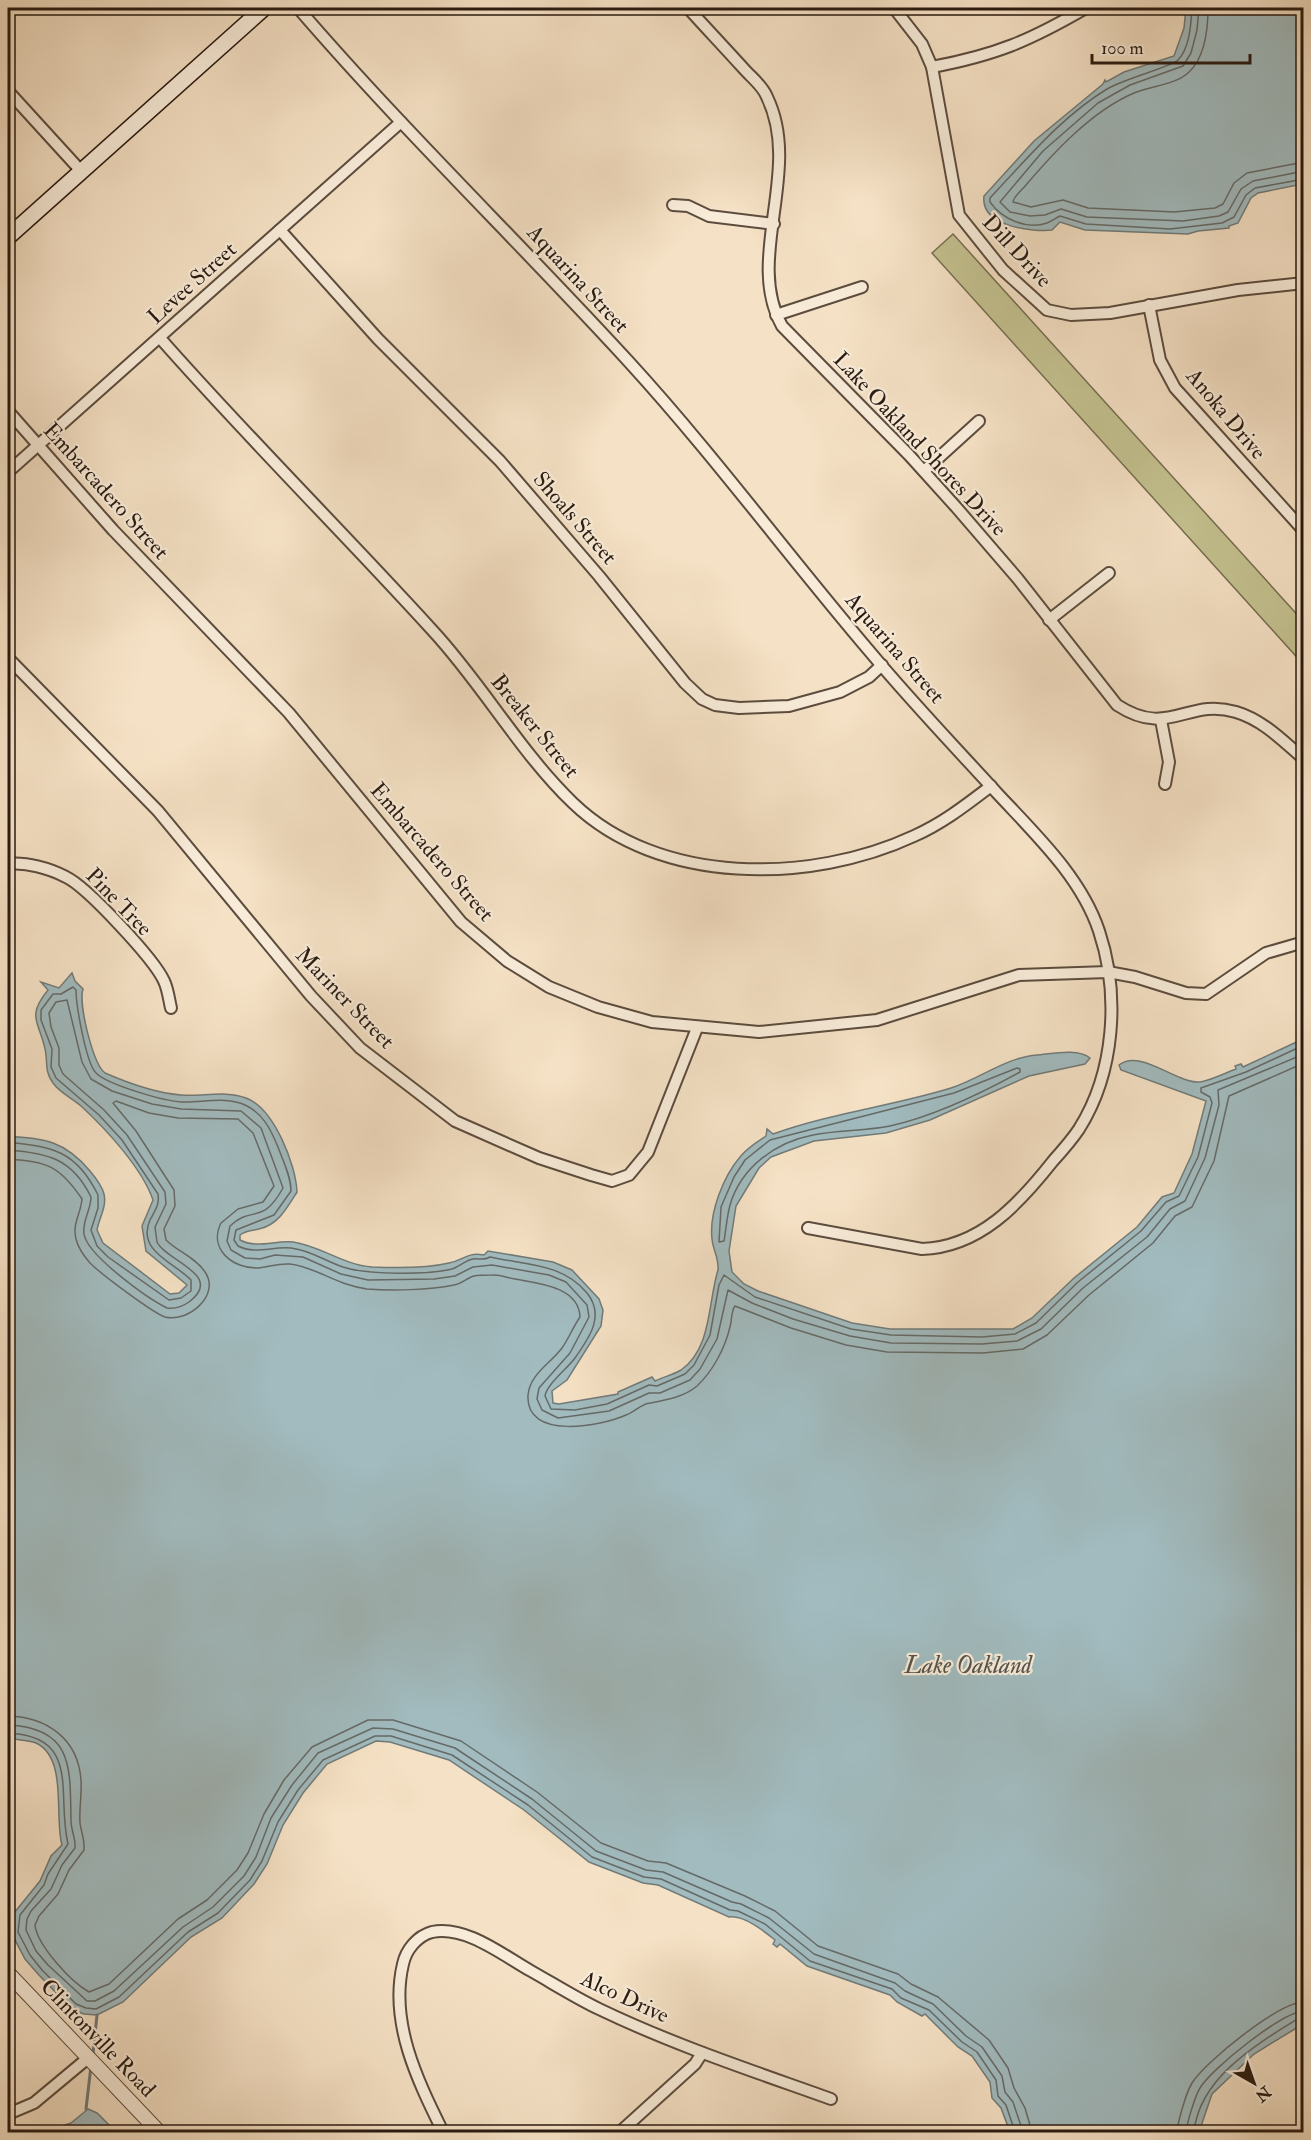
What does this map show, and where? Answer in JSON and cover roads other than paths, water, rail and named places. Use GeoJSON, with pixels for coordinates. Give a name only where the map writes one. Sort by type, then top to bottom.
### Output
{"type":"FeatureCollection","features":[{"type":"Feature","properties":{"kind":"main road"},"geometry":{"type":"LineString","coordinates":[[8,237],[263,8]]}},
{"type":"Feature","properties":{"kind":"street","name":"Aquarina Street"},"geometry":{"type":"LineString","coordinates":[[298,8],[401,122],[692,433],[882,665],[1066,873],[1086,902],[1099,933],[1111,985],[1109,1047],[1097,1092],[1072,1139],[1038,1181],[995,1224],[961,1242],[940,1248],[922,1249],[808,1228]]}},
{"type":"Feature","properties":{"kind":"street","name":"Lake Oakland Shores Drive"},"geometry":{"type":"LineString","coordinates":[[688,8],[767,95],[777,127],[780,149],[770,293],[776,315],[801,348],[863,407],[924,471],[1018,579],[1117,705],[1140,718],[1161,720],[1201,710],[1235,711],[1260,722],[1304,759]]}},
{"type":"Feature","properties":{"kind":"street","name":"Dill Drive"},"geometry":{"type":"LineString","coordinates":[[894,8],[922,44],[932,67],[959,215],[1003,270],[1034,301],[1057,313],[1110,313],[1149,305],[1304,283]]}},
{"type":"Feature","properties":{"kind":"street"},"geometry":{"type":"LineString","coordinates":[[932,67],[987,56],[1032,39],[1086,8]]}},
{"type":"Feature","properties":{"kind":"street"},"geometry":{"type":"LineString","coordinates":[[8,92],[81,171]]}},
{"type":"Feature","properties":{"kind":"street","name":"Levee Street"},"geometry":{"type":"LineString","coordinates":[[8,472],[401,122]]}},
{"type":"Feature","properties":{"kind":"street"},"geometry":{"type":"LineString","coordinates":[[673,205],[688,206],[710,216],[774,224]]}},
{"type":"Feature","properties":{"kind":"street","name":"Shoals Street"},"geometry":{"type":"LineString","coordinates":[[280,230],[378,339],[500,461],[599,576],[685,683],[702,699],[715,705],[739,708],[789,706],[840,692],[869,677],[882,665]]}},
{"type":"Feature","properties":{"kind":"street"},"geometry":{"type":"LineString","coordinates":[[776,315],[862,287]]}},
{"type":"Feature","properties":{"kind":"street","name":"Anoka Drive"},"geometry":{"type":"LineString","coordinates":[[1149,305],[1160,360],[1175,388],[1304,531]]}},
{"type":"Feature","properties":{"kind":"street","name":"Breaker Street"},"geometry":{"type":"LineString","coordinates":[[160,338],[262,452],[353,544],[437,635],[573,803],[604,828],[634,846],[702,867],[792,867],[837,860],[882,849],[913,837],[940,823],[991,786]]}},
{"type":"Feature","properties":{"kind":"street","name":"Embarcadero Street"},"geometry":{"type":"LineString","coordinates":[[8,411],[121,538],[290,713],[461,922],[507,961],[549,987],[598,1007],[651,1022],[759,1032],[877,1020],[1019,975],[1108,972]]}},
{"type":"Feature","properties":{"kind":"street"},"geometry":{"type":"LineString","coordinates":[[924,471],[979,420]]}},
{"type":"Feature","properties":{"kind":"street"},"geometry":{"type":"LineString","coordinates":[[1049,620],[1109,573]]}},
{"type":"Feature","properties":{"kind":"street","name":"Mariner Street"},"geometry":{"type":"LineString","coordinates":[[8,658],[158,811],[311,996],[360,1048],[455,1121],[539,1158],[591,1175],[612,1181],[629,1175],[648,1152],[698,1028]]}},
{"type":"Feature","properties":{"kind":"street"},"geometry":{"type":"LineString","coordinates":[[1161,720],[1169,762],[1165,784]]}},
{"type":"Feature","properties":{"kind":"street","name":"Pine Tree"},"geometry":{"type":"LineString","coordinates":[[8,864],[49,869],[68,878],[84,891],[111,918],[164,980],[171,1008]]}},
{"type":"Feature","properties":{"kind":"street"},"geometry":{"type":"LineString","coordinates":[[1108,972],[1135,977],[1186,993],[1206,994],[1266,953],[1304,942]]}},
{"type":"Feature","properties":{"kind":"street","name":"Alco Drive"},"geometry":{"type":"LineString","coordinates":[[443,2133],[417,2079],[401,2023],[399,1978],[404,1958],[411,1946],[430,1933],[451,1933],[474,1939],[598,2008],[702,2053],[831,2099]]}},
{"type":"Feature","properties":{"kind":"street","name":"Clintonville Road"},"geometry":{"type":"LineString","coordinates":[[8,1973],[159,2133]]}},
{"type":"Feature","properties":{"kind":"street"},"geometry":{"type":"LineString","coordinates":[[620,2133],[695,2064],[702,2053]]}},
{"type":"Feature","properties":{"kind":"street"},"geometry":{"type":"LineString","coordinates":[[8,2114],[34,2103],[88,2058]]}},
{"type":"Feature","properties":{"kind":"water"},"geometry":{"type":"Polygon","coordinates":[[[1186,8],[1303,8],[1303,184],[1258,193],[1251,198],[1238,223],[1229,228],[1188,234],[1085,230],[1060,222],[1052,230],[1033,230],[1009,225],[990,215],[985,206],[984,196],[1034,141],[1105,80],[1106,82],[1124,72],[1174,56],[1184,28],[1186,8]]]}},
{"type":"Feature","properties":{"kind":"water","name":"Lake Oakland"},"geometry":{"type":"Polygon","coordinates":[[[72,973],[75,981],[83,989],[83,1007],[91,1046],[105,1073],[142,1087],[171,1094],[230,1094],[246,1098],[266,1113],[274,1125],[293,1167],[297,1192],[277,1220],[266,1227],[242,1233],[240,1240],[253,1244],[293,1242],[303,1244],[351,1263],[372,1267],[441,1265],[469,1255],[484,1255],[488,1251],[553,1262],[572,1270],[599,1299],[603,1310],[601,1326],[567,1380],[552,1391],[553,1403],[559,1404],[618,1394],[652,1377],[655,1381],[675,1373],[691,1361],[704,1337],[718,1270],[712,1229],[715,1207],[734,1165],[752,1145],[766,1136],[767,1129],[773,1134],[817,1120],[951,1088],[1004,1064],[1026,1057],[1072,1052],[1090,1058],[1085,1064],[1029,1076],[930,1120],[886,1133],[814,1141],[771,1157],[759,1168],[736,1206],[729,1251],[732,1272],[744,1284],[758,1291],[852,1323],[890,1329],[1013,1329],[1032,1318],[1074,1278],[1137,1227],[1162,1197],[1174,1193],[1192,1154],[1206,1101],[1121,1070],[1119,1065],[1128,1061],[1148,1063],[1181,1078],[1200,1082],[1236,1069],[1235,1066],[1241,1064],[1243,1067],[1303,1039],[1303,2024],[1254,2054],[1212,2094],[1199,2132],[1010,2132],[1001,2108],[992,2098],[990,2082],[972,2056],[958,2047],[925,2014],[922,2016],[897,2002],[890,1995],[807,1966],[780,1944],[777,1947],[773,1944],[775,1940],[760,1928],[741,1918],[729,1917],[658,1885],[643,1883],[589,1862],[524,1810],[449,1760],[390,1742],[376,1741],[327,1764],[303,1793],[283,1825],[267,1864],[254,1884],[222,1918],[191,1937],[123,2002],[97,2015],[73,2010],[25,1959],[12,1934],[14,1913],[40,1881],[51,1856],[62,1845],[58,1789],[52,1761],[46,1751],[36,1743],[8,1738],[8,1136],[43,1140],[71,1153],[90,1171],[103,1191],[105,1199],[97,1230],[103,1243],[170,1294],[179,1293],[187,1285],[146,1251],[142,1226],[153,1200],[141,1175],[112,1137],[81,1106],[56,1087],[48,1074],[45,1049],[36,1019],[37,1007],[48,990],[41,982],[59,988],[72,973]]]}},
{"type":"Feature","properties":{"kind":"water"},"geometry":{"type":"Polygon","coordinates":[[[88,2109],[97,2113],[116,2132],[44,2132],[71,2123],[88,2109]]]}},
{"type":"Feature","properties":{"kind":"waterway"},"geometry":{"type":"LineString","coordinates":[[93,2054],[97,2015]]}},
{"type":"Feature","properties":{"kind":"waterway"},"geometry":{"type":"LineString","coordinates":[[86,2109],[91,2066]]}}]}
